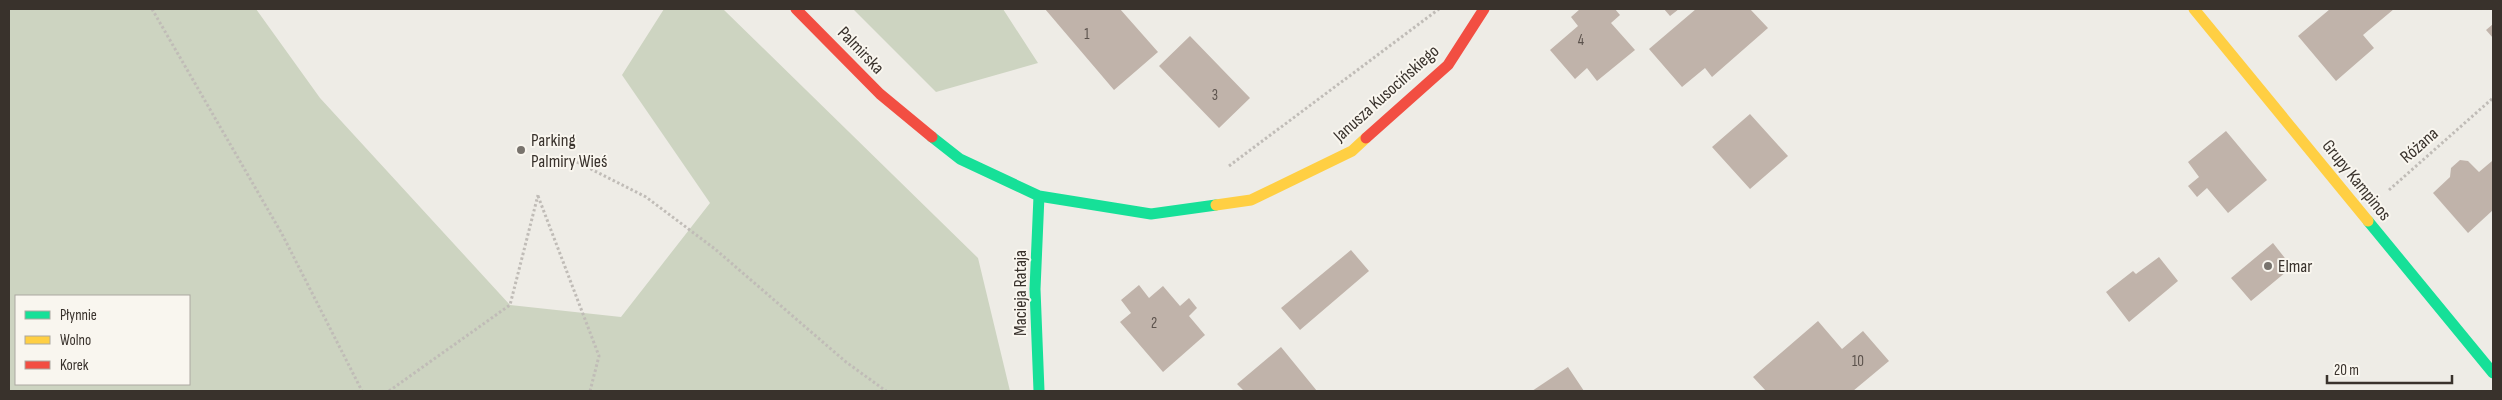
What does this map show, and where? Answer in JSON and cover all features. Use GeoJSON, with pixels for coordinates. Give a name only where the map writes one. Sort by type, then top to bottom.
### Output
{"type":"FeatureCollection","features":[{"type":"Feature","properties":{"kind":"street","name":"Palmirska"},"geometry":{"type":"LineString","coordinates":[[796,9],[880,94]]}},
{"type":"Feature","properties":{"kind":"street","name":"Janusza Kusocińskiego"},"geometry":{"type":"LineString","coordinates":[[880,94],[960,159],[1040,196],[1151,214],[1251,200],[1352,151],[1448,65],[1484,9]]}},
{"type":"Feature","properties":{"kind":"street","name":"Grupy Kampinos"},"geometry":{"type":"LineString","coordinates":[[2194,9],[2493,373]]}},
{"type":"Feature","properties":{"kind":"street","name":"Macieja Rataja"},"geometry":{"type":"LineString","coordinates":[[1040,196],[1035,288],[1040,391]]}},
{"type":"Feature","properties":{"kind":"path"},"geometry":{"type":"LineString","coordinates":[[152,9],[282,234],[362,391]]}},
{"type":"Feature","properties":{"kind":"path"},"geometry":{"type":"LineString","coordinates":[[1226,168],[1438,9]]}},
{"type":"Feature","properties":{"kind":"path","name":"Różana"},"geometry":{"type":"LineString","coordinates":[[2362,214],[2493,98]]}},
{"type":"Feature","properties":{"kind":"path"},"geometry":{"type":"LineString","coordinates":[[577,162],[646,197],[716,249],[846,362],[886,391]]}},
{"type":"Feature","properties":{"kind":"path"},"geometry":{"type":"LineString","coordinates":[[389,391],[510,305],[538,195],[599,356],[590,391]]}},
{"type":"Feature","properties":{"kind":"green space"},"geometry":{"type":"Polygon","coordinates":[[[9,9],[256,9],[320,98],[510,305],[621,317],[710,203],[622,75],[664,9],[723,9],[978,258],[1010,391],[9,391],[9,9]]]}},
{"type":"Feature","properties":{"kind":"green space"},"geometry":{"type":"Polygon","coordinates":[[[853,9],[1003,9],[1038,63],[936,92],[853,9]]]}},
{"type":"Feature","properties":{"kind":"building"},"geometry":{"type":"Polygon","coordinates":[[[1045,9],[1120,9],[1158,52],[1114,90],[1045,9]]]}},
{"type":"Feature","properties":{"kind":"building"},"geometry":{"type":"Polygon","coordinates":[[[1580,9],[1615,9],[1620,15],[1611,23],[1635,50],[1597,81],[1587,68],[1575,79],[1550,50],[1578,26],[1571,17],[1580,9]]]}},
{"type":"Feature","properties":{"kind":"building"},"geometry":{"type":"Polygon","coordinates":[[[1664,9],[1679,9],[1670,16],[1664,9]]]}},
{"type":"Feature","properties":{"kind":"building"},"geometry":{"type":"Polygon","coordinates":[[[1696,9],[1750,9],[1768,28],[1712,77],[1705,68],[1682,87],[1649,49],[1696,9]]]}},
{"type":"Feature","properties":{"kind":"building"},"geometry":{"type":"Polygon","coordinates":[[[2330,9],[2394,9],[2363,35],[2374,48],[2336,81],[2298,36],[2330,9]]]}},
{"type":"Feature","properties":{"kind":"building"},"geometry":{"type":"Polygon","coordinates":[[[2493,24],[2493,38],[2486,30],[2493,24]]]}},
{"type":"Feature","properties":{"kind":"building"},"geometry":{"type":"Polygon","coordinates":[[[1190,36],[1250,98],[1219,128],[1159,66],[1190,36]]]}},
{"type":"Feature","properties":{"kind":"building"},"geometry":{"type":"Polygon","coordinates":[[[1750,114],[1788,156],[1750,189],[1712,147],[1750,114]]]}},
{"type":"Feature","properties":{"kind":"building"},"geometry":{"type":"Polygon","coordinates":[[[2226,131],[2267,180],[2228,213],[2207,188],[2197,197],[2188,186],[2199,177],[2188,162],[2226,131]]]}},
{"type":"Feature","properties":{"kind":"building"},"geometry":{"type":"Polygon","coordinates":[[[2460,160],[2468,161],[2479,172],[2492,161],[2493,163],[2493,210],[2468,233],[2433,193],[2450,177],[2451,168],[2460,160]]]}},
{"type":"Feature","properties":{"kind":"building"},"geometry":{"type":"Polygon","coordinates":[[[2273,243],[2292,267],[2251,301],[2231,278],[2273,243]]]}},
{"type":"Feature","properties":{"kind":"building"},"geometry":{"type":"Polygon","coordinates":[[[1351,250],[1369,271],[1300,330],[1281,308],[1351,250]]]}},
{"type":"Feature","properties":{"kind":"building"},"geometry":{"type":"Polygon","coordinates":[[[2159,257],[2178,281],[2129,322],[2106,292],[2133,271],[2136,274],[2159,257]]]}},
{"type":"Feature","properties":{"kind":"building"},"geometry":{"type":"Polygon","coordinates":[[[1139,285],[1149,298],[1163,286],[1180,306],[1189,298],[1197,308],[1189,316],[1205,335],[1163,372],[1120,322],[1131,313],[1121,300],[1139,285]]]}},
{"type":"Feature","properties":{"kind":"building"},"geometry":{"type":"Polygon","coordinates":[[[1818,321],[1842,349],[1863,331],[1889,361],[1853,391],[1766,391],[1753,377],[1818,321]]]}},
{"type":"Feature","properties":{"kind":"building"},"geometry":{"type":"Polygon","coordinates":[[[1281,347],[1317,391],[1244,391],[1237,384],[1281,347]]]}},
{"type":"Feature","properties":{"kind":"building"},"geometry":{"type":"Polygon","coordinates":[[[1568,367],[1584,391],[1532,391],[1568,367]]]}},
{"type":"Feature","properties":{"kind":"traffic: fast"},"geometry":{"type":"LineString","coordinates":[[932,137],[960,159],[1039,196],[1151,214],[1216,205]]}},
{"type":"Feature","properties":{"kind":"traffic: fast"},"geometry":{"type":"LineString","coordinates":[[1039,196],[1035,289],[1039,391]]}},
{"type":"Feature","properties":{"kind":"traffic: fast"},"geometry":{"type":"LineString","coordinates":[[2368,221],[2493,373]]}},
{"type":"Feature","properties":{"kind":"traffic: slow"},"geometry":{"type":"LineString","coordinates":[[2194,9],[2368,221]]}},
{"type":"Feature","properties":{"kind":"traffic: slow"},"geometry":{"type":"LineString","coordinates":[[1216,205],[1251,200],[1352,151],[1366,138]]}},
{"type":"Feature","properties":{"kind":"traffic: jam"},"geometry":{"type":"LineString","coordinates":[[796,9],[880,94],[932,137]]}},
{"type":"Feature","properties":{"kind":"traffic: jam"},"geometry":{"type":"LineString","coordinates":[[1366,138],[1448,65],[1484,9]]}},
{"type":"Feature","properties":{"kind":"place","name":"Parking Palmiry Wieś"},"geometry":{"type":"Point","coordinates":[521,150]}},
{"type":"Feature","properties":{"kind":"place","name":"Elmar"},"geometry":{"type":"Point","coordinates":[2268,266]}}]}
